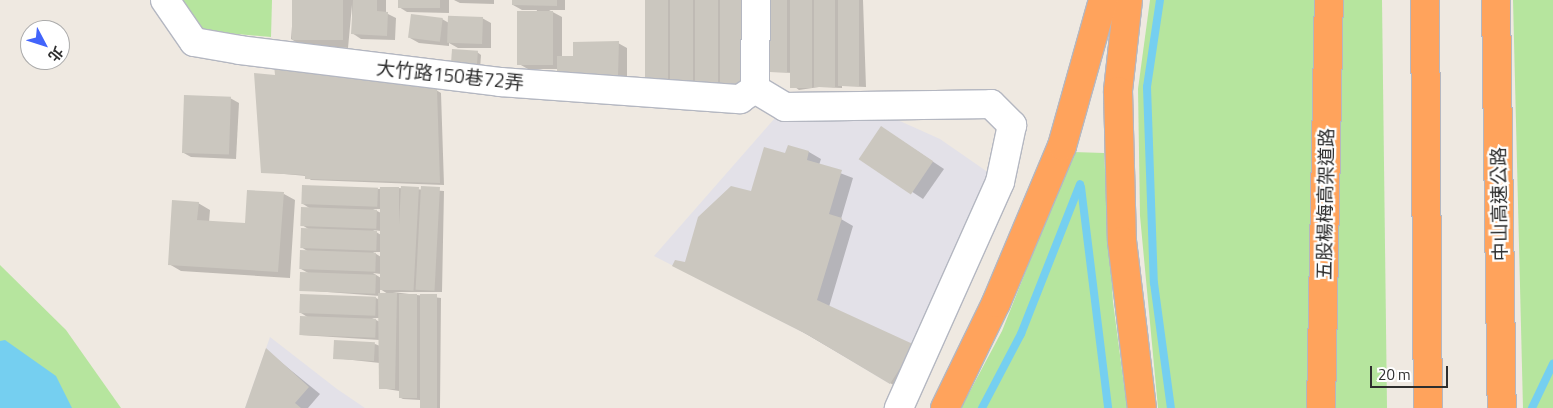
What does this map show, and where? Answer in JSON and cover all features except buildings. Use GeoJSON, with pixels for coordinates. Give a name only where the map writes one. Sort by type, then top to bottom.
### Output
{"type":"FeatureCollection","features":[{"type":"Feature","properties":{"kind":"highway"},"geometry":{"type":"LineString","coordinates":[[945,408],[996,303],[1062,146],[1103,0]]}},
{"type":"Feature","properties":{"kind":"highway"},"geometry":{"type":"LineString","coordinates":[[1128,0],[1118,91],[1122,241],[1142,408]]}},
{"type":"Feature","properties":{"kind":"highway","name":"五股楊梅高架道路"},"geometry":{"type":"LineString","coordinates":[[1321,408],[1329,0]]}},
{"type":"Feature","properties":{"kind":"highway"},"geometry":{"type":"LineString","coordinates":[[1425,0],[1428,408]]}},
{"type":"Feature","properties":{"kind":"highway","name":"中山高速公路"},"geometry":{"type":"LineString","coordinates":[[1496,0],[1502,408]]}},
{"type":"Feature","properties":{"kind":"lane","name":"大竹路150巷72弄"},"geometry":{"type":"LineString","coordinates":[[165,0],[194,42],[240,50],[500,82],[740,99],[755,89]]}},
{"type":"Feature","properties":{"kind":"lane"},"geometry":{"type":"LineString","coordinates":[[756,0],[755,89],[785,107],[991,104],[1012,125],[1000,182],[899,408]]}},
{"type":"Feature","properties":{"kind":"shaded area"},"geometry":{"type":"Polygon","coordinates":[[[882,113],[940,139],[989,173],[915,345],[890,384],[808,335],[654,256],[775,118],[882,113]]]}},
{"type":"Feature","properties":{"kind":"shaded area"},"geometry":{"type":"Polygon","coordinates":[[[270,337],[337,389],[365,408],[245,408],[270,337]]]}},
{"type":"Feature","properties":{"kind":"green space"},"geometry":{"type":"Polygon","coordinates":[[[174,0],[272,0],[271,37],[193,30],[174,0]]]}},
{"type":"Feature","properties":{"kind":"green space"},"geometry":{"type":"Polygon","coordinates":[[[1150,0],[1382,0],[1387,408],[1158,408],[1140,216],[1138,89],[1150,0]]]}},
{"type":"Feature","properties":{"kind":"green space"},"geometry":{"type":"Polygon","coordinates":[[[1513,0],[1553,0],[1553,408],[1523,408],[1513,0]]]}},
{"type":"Feature","properties":{"kind":"green space"},"geometry":{"type":"Polygon","coordinates":[[[1073,152],[1104,153],[1113,302],[1127,408],[961,408],[1002,331],[1073,152]]]}},
{"type":"Feature","properties":{"kind":"green space"},"geometry":{"type":"Polygon","coordinates":[[[0,265],[66,330],[121,408],[0,408],[0,265]]]}},
{"type":"Feature","properties":{"kind":"water"},"geometry":{"type":"Polygon","coordinates":[[[5,340],[56,376],[72,408],[0,408],[0,341],[5,340]]]}},
{"type":"Feature","properties":{"kind":"waterway"},"geometry":{"type":"LineString","coordinates":[[1160,0],[1147,87],[1154,283],[1171,408]]}},
{"type":"Feature","properties":{"kind":"waterway"},"geometry":{"type":"LineString","coordinates":[[982,408],[1021,334],[1080,184]]}},
{"type":"Feature","properties":{"kind":"waterway"},"geometry":{"type":"LineString","coordinates":[[1081,187],[1108,408]]}},
{"type":"Feature","properties":{"kind":"waterway"},"geometry":{"type":"LineString","coordinates":[[1532,408],[1553,364]]}}]}
